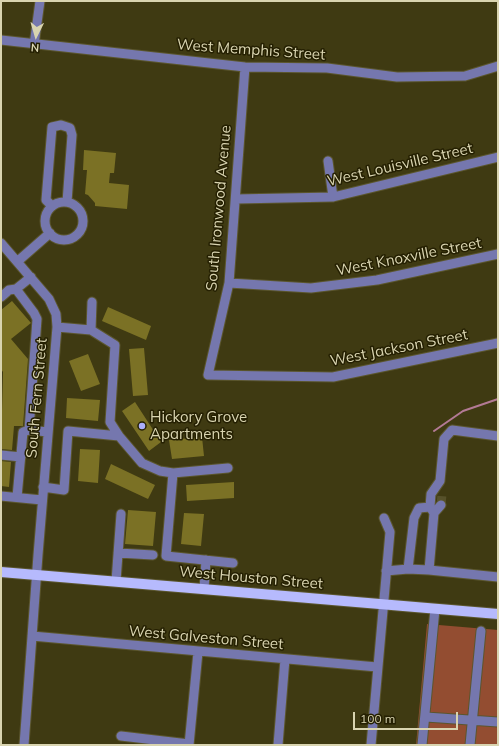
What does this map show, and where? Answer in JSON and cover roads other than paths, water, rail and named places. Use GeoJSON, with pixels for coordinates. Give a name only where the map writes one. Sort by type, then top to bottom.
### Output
{"type":"FeatureCollection","features":[{"type":"Feature","properties":{"kind":"main road","name":"West Houston Street"},"geometry":{"type":"LineString","coordinates":[[1,572],[498,614]]}},
{"type":"Feature","properties":{"kind":"street"},"geometry":{"type":"LineString","coordinates":[[34,45],[40,1]]}},
{"type":"Feature","properties":{"kind":"street","name":"West Memphis Street"},"geometry":{"type":"LineString","coordinates":[[1,40],[34,45],[245,66],[327,68],[396,77],[465,76],[498,66]]}},
{"type":"Feature","properties":{"kind":"street","name":"South Ironwood Avenue"},"geometry":{"type":"LineString","coordinates":[[208,375],[229,283],[245,66]]}},
{"type":"Feature","properties":{"kind":"street"},"geometry":{"type":"LineString","coordinates":[[52,206],[46,200],[52,127],[61,125],[70,128],[72,135],[67,202]]}},
{"type":"Feature","properties":{"kind":"street","name":"West Louisville Street"},"geometry":{"type":"LineString","coordinates":[[236,199],[333,197],[498,157]]}},
{"type":"Feature","properties":{"kind":"street"},"geometry":{"type":"LineString","coordinates":[[328,162],[333,197]]}},
{"type":"Feature","properties":{"kind":"street"},"geometry":{"type":"LineString","coordinates":[[67,202],[79,209],[82,215],[82,228],[79,233],[68,239],[55,237],[50,233],[45,222],[46,216],[52,206],[57,203],[67,202]]}},
{"type":"Feature","properties":{"kind":"street"},"geometry":{"type":"LineString","coordinates":[[18,261],[50,233]]}},
{"type":"Feature","properties":{"kind":"street","name":"South Fern Street"},"geometry":{"type":"LineString","coordinates":[[1,243],[49,299],[56,314],[57,327],[36,574],[24,745]]}},
{"type":"Feature","properties":{"kind":"street","name":"West Knoxville Street"},"geometry":{"type":"LineString","coordinates":[[229,283],[312,288],[377,280],[498,254]]}},
{"type":"Feature","properties":{"kind":"street"},"geometry":{"type":"LineString","coordinates":[[1,297],[9,290],[16,289],[31,277]]}},
{"type":"Feature","properties":{"kind":"street"},"geometry":{"type":"LineString","coordinates":[[16,289],[37,319],[29,430]]}},
{"type":"Feature","properties":{"kind":"street"},"geometry":{"type":"LineString","coordinates":[[91,330],[92,302]]}},
{"type":"Feature","properties":{"kind":"street"},"geometry":{"type":"LineString","coordinates":[[57,327],[91,330],[115,345],[110,422],[119,436],[142,463],[155,470],[173,473],[228,468]]}},
{"type":"Feature","properties":{"kind":"street","name":"West Jackson Street"},"geometry":{"type":"LineString","coordinates":[[208,375],[333,376],[498,343]]}},
{"type":"Feature","properties":{"kind":"street"},"geometry":{"type":"LineString","coordinates":[[17,497],[23,432],[29,430],[48,432]]}},
{"type":"Feature","properties":{"kind":"street"},"geometry":{"type":"LineString","coordinates":[[429,570],[432,510],[431,494],[440,482],[444,439],[452,430],[498,436]]}},
{"type":"Feature","properties":{"kind":"street"},"geometry":{"type":"LineString","coordinates":[[43,488],[64,490],[68,431],[119,436]]}},
{"type":"Feature","properties":{"kind":"street"},"geometry":{"type":"LineString","coordinates":[[1,455],[20,457]]}},
{"type":"Feature","properties":{"kind":"street"},"geometry":{"type":"LineString","coordinates":[[173,473],[166,556],[233,563]]}},
{"type":"Feature","properties":{"kind":"street"},"geometry":{"type":"LineString","coordinates":[[438,485],[442,494]]}},
{"type":"Feature","properties":{"kind":"street"},"geometry":{"type":"LineString","coordinates":[[1,496],[42,500]]}},
{"type":"Feature","properties":{"kind":"street"},"geometry":{"type":"LineString","coordinates":[[408,569],[414,518],[419,508],[432,510],[441,505]]}},
{"type":"Feature","properties":{"kind":"street"},"geometry":{"type":"LineString","coordinates":[[116,581],[121,514]]}},
{"type":"Feature","properties":{"kind":"street"},"geometry":{"type":"LineString","coordinates":[[371,745],[390,532],[384,518]]}},
{"type":"Feature","properties":{"kind":"street"},"geometry":{"type":"LineString","coordinates":[[118,553],[153,555]]}},
{"type":"Feature","properties":{"kind":"street"},"geometry":{"type":"LineString","coordinates":[[204,589],[206,560]]}},
{"type":"Feature","properties":{"kind":"street"},"geometry":{"type":"LineString","coordinates":[[386,571],[408,569],[429,570],[498,577]]}},
{"type":"Feature","properties":{"kind":"street"},"geometry":{"type":"LineString","coordinates":[[422,745],[426,717],[435,609]]}},
{"type":"Feature","properties":{"kind":"street"},"geometry":{"type":"LineString","coordinates":[[470,745],[481,631]]}},
{"type":"Feature","properties":{"kind":"street","name":"West Galveston Street"},"geometry":{"type":"LineString","coordinates":[[32,636],[285,660],[377,667]]}},
{"type":"Feature","properties":{"kind":"street"},"geometry":{"type":"LineString","coordinates":[[121,736],[189,744],[198,652]]}},
{"type":"Feature","properties":{"kind":"street"},"geometry":{"type":"LineString","coordinates":[[278,745],[285,660]]}},
{"type":"Feature","properties":{"kind":"street"},"geometry":{"type":"LineString","coordinates":[[426,717],[498,722]]}},
{"type":"Feature","properties":{"kind":"waterway"},"geometry":{"type":"LineString","coordinates":[[434,431],[463,411],[498,399]]}},
{"type":"Feature","properties":{"kind":"tunnel"},"geometry":{"type":"LineString","coordinates":[[441,505],[442,494]]}},
{"type":"Feature","properties":{"kind":"place","name":"Hickory Grove Apartments"},"geometry":{"type":"Point","coordinates":[142,426]}}]}
